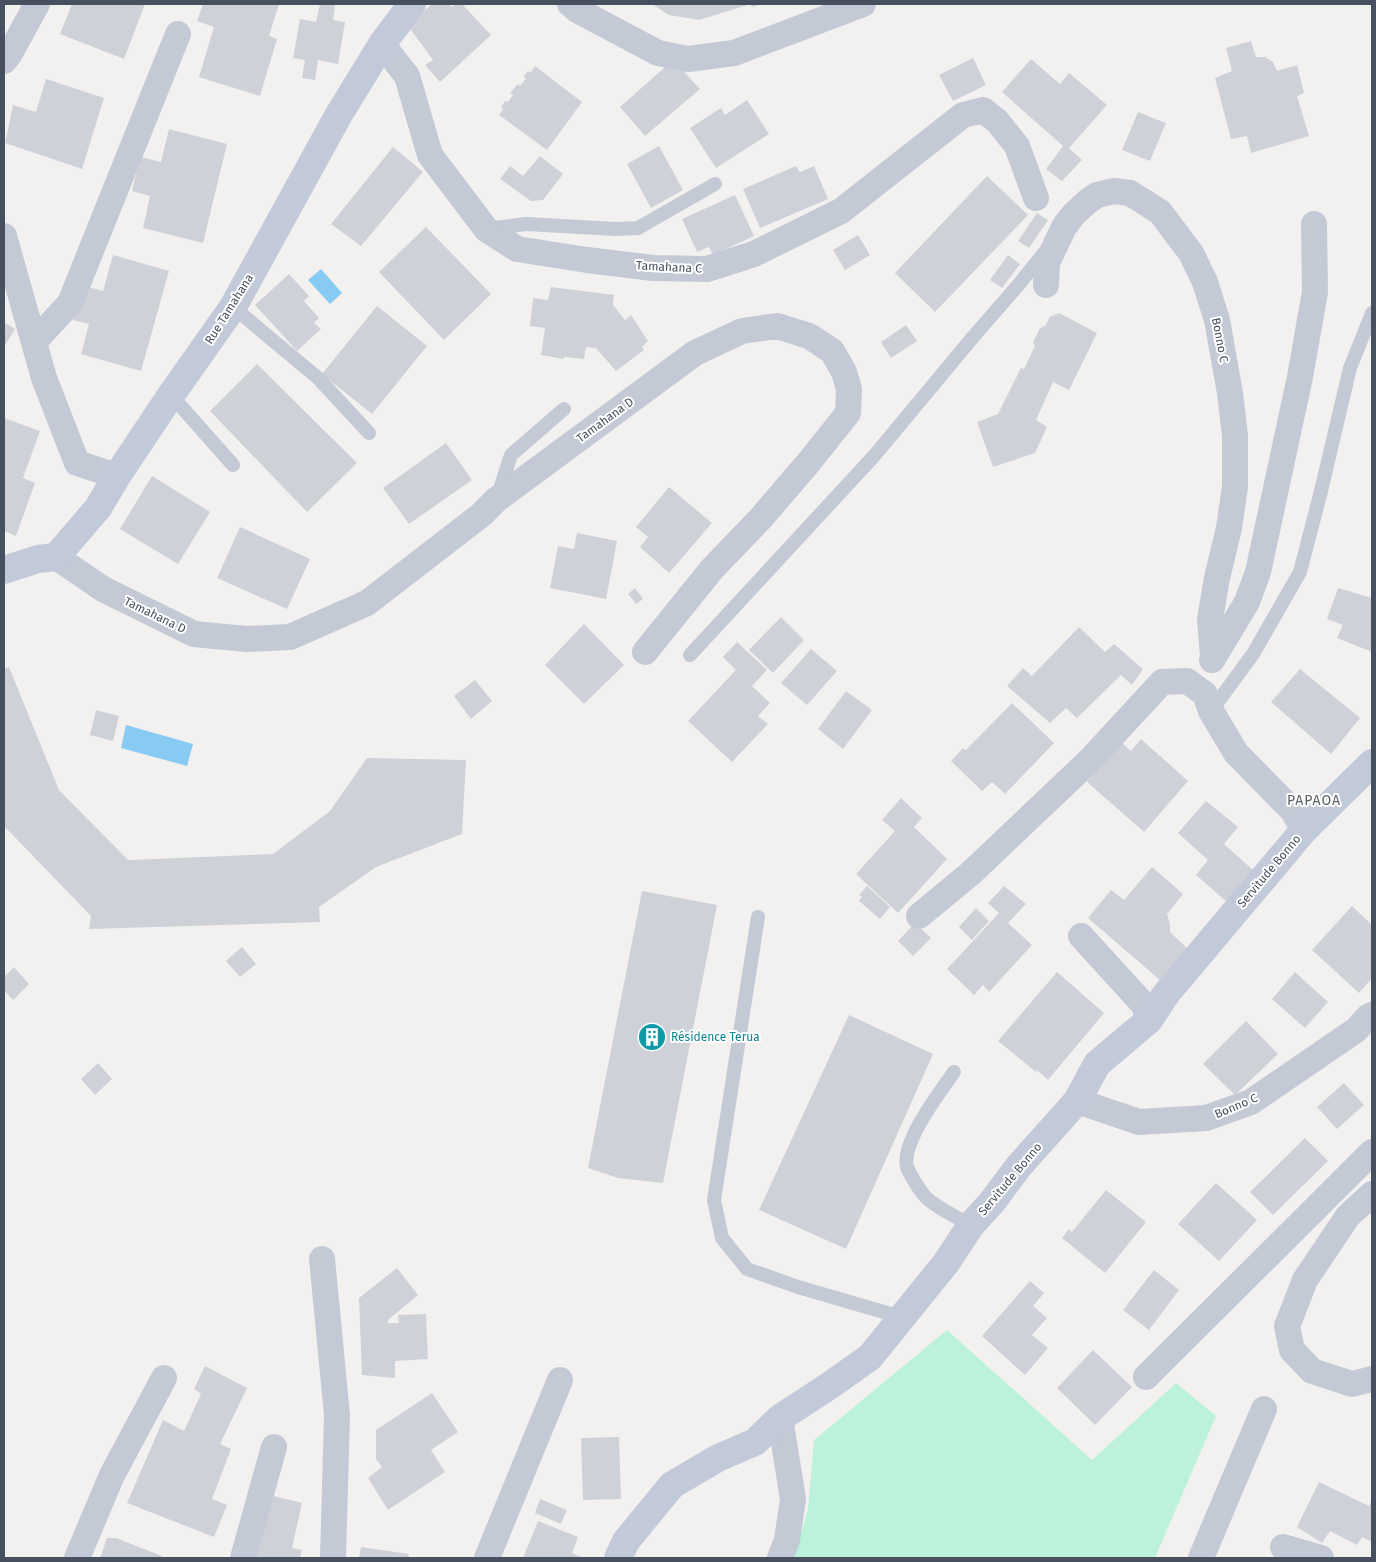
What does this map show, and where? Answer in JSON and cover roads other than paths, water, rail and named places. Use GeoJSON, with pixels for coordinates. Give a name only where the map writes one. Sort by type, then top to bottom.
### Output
{"type":"FeatureCollection","features":[{"type":"Feature","properties":{"kind":"street"},"geometry":{"type":"LineString","coordinates":[[4,61],[37,4]]}},
{"type":"Feature","properties":{"kind":"street","name":"Rue Tamahana"},"geometry":{"type":"LineString","coordinates":[[56,557],[98,508],[171,395],[233,307],[338,116],[382,44],[412,4]]}},
{"type":"Feature","properties":{"kind":"street"},"geometry":{"type":"LineString","coordinates":[[570,4],[577,10],[658,53],[688,59],[734,53],[863,4]]}},
{"type":"Feature","properties":{"kind":"street"},"geometry":{"type":"LineString","coordinates":[[34,342],[70,303],[178,34]]}},
{"type":"Feature","properties":{"kind":"street","name":"Tamahana C"},"geometry":{"type":"LineString","coordinates":[[382,44],[407,76],[430,156],[486,229],[517,249],[653,268],[707,269],[754,254],[841,212],[964,115],[983,110],[997,121],[1016,146],[1036,198]]}},
{"type":"Feature","properties":{"kind":"street","name":"Bonno C"},"geometry":{"type":"LineString","coordinates":[[1046,285],[1047,264],[1064,227],[1074,214],[1097,195],[1114,191],[1130,193],[1160,212],[1191,253],[1206,282],[1222,346],[1235,436],[1234,495],[1210,619],[1213,657]]}},
{"type":"Feature","properties":{"kind":"street"},"geometry":{"type":"LineString","coordinates":[[1208,702],[1213,657],[1246,602],[1258,572],[1300,377],[1315,292],[1314,224]]}},
{"type":"Feature","properties":{"kind":"street"},"geometry":{"type":"LineString","coordinates":[[4,236],[44,378],[77,463],[117,476]]}},
{"type":"Feature","properties":{"kind":"street","name":"Tamahana D"},"geometry":{"type":"LineString","coordinates":[[56,557],[103,589],[194,634],[247,639],[290,637],[367,603],[481,515],[496,500],[695,353],[742,331],[776,326],[809,336],[832,351],[844,372],[849,389],[848,413],[767,511],[712,569],[644,652]]}},
{"type":"Feature","properties":{"kind":"street"},"geometry":{"type":"LineString","coordinates":[[4,570],[38,559],[56,557]]}},
{"type":"Feature","properties":{"kind":"street"},"geometry":{"type":"LineString","coordinates":[[919,916],[971,873],[1090,761],[1162,682],[1188,680],[1208,702],[1236,753],[1293,811],[1304,830]]}},
{"type":"Feature","properties":{"kind":"street","name":"Servitude Bonno"},"geometry":{"type":"LineString","coordinates":[[618,1558],[626,1541],[672,1485],[718,1458],[755,1442],[780,1418],[870,1357],[946,1263],[971,1225],[992,1202],[1019,1166],[1077,1101],[1097,1064],[1149,1020],[1166,994],[1304,830],[1372,763]]}},
{"type":"Feature","properties":{"kind":"street"},"geometry":{"type":"LineString","coordinates":[[1081,936],[1144,1005],[1149,1020]]}},
{"type":"Feature","properties":{"kind":"street","name":"Bonno C"},"geometry":{"type":"LineString","coordinates":[[1077,1101],[1139,1122],[1206,1118],[1251,1102],[1367,1028]]}},
{"type":"Feature","properties":{"kind":"street"},"geometry":{"type":"LineString","coordinates":[[1146,1377],[1372,1152]]}},
{"type":"Feature","properties":{"kind":"street"},"geometry":{"type":"LineString","coordinates":[[1372,1194],[1348,1216],[1305,1280],[1287,1326],[1292,1350],[1312,1371],[1352,1384],[1372,1379]]}},
{"type":"Feature","properties":{"kind":"street"},"geometry":{"type":"LineString","coordinates":[[322,1259],[337,1415],[333,1558]]}},
{"type":"Feature","properties":{"kind":"street"},"geometry":{"type":"LineString","coordinates":[[77,1558],[112,1476],[164,1378]]}},
{"type":"Feature","properties":{"kind":"street"},"geometry":{"type":"LineString","coordinates":[[487,1558],[560,1380]]}},
{"type":"Feature","properties":{"kind":"street"},"geometry":{"type":"LineString","coordinates":[[1201,1558],[1264,1409]]}},
{"type":"Feature","properties":{"kind":"street"},"geometry":{"type":"LineString","coordinates":[[780,1418],[793,1499],[787,1540],[780,1558]]}},
{"type":"Feature","properties":{"kind":"street"},"geometry":{"type":"LineString","coordinates":[[243,1558],[274,1447]]}},
{"type":"Feature","properties":{"kind":"street"},"geometry":{"type":"LineString","coordinates":[[1283,1547],[1321,1558]]}},
{"type":"Feature","properties":{"kind":"lane"},"geometry":{"type":"LineString","coordinates":[[486,229],[526,224],[616,229],[638,228],[715,184]]}},
{"type":"Feature","properties":{"kind":"lane"},"geometry":{"type":"LineString","coordinates":[[690,656],[874,456],[973,337],[1020,284],[1064,227]]}},
{"type":"Feature","properties":{"kind":"lane"},"geometry":{"type":"LineString","coordinates":[[233,307],[318,378],[369,433]]}},
{"type":"Feature","properties":{"kind":"lane"},"geometry":{"type":"LineString","coordinates":[[1208,702],[1253,654],[1300,572],[1350,368],[1372,313]]}},
{"type":"Feature","properties":{"kind":"lane"},"geometry":{"type":"LineString","coordinates":[[171,395],[233,464]]}},
{"type":"Feature","properties":{"kind":"lane"},"geometry":{"type":"LineString","coordinates":[[496,500],[511,456],[564,409]]}},
{"type":"Feature","properties":{"kind":"lane"},"geometry":{"type":"LineString","coordinates":[[758,917],[714,1200],[722,1238],[747,1269],[798,1287],[902,1317]]}},
{"type":"Feature","properties":{"kind":"lane"},"geometry":{"type":"LineString","coordinates":[[954,1072],[934,1099],[909,1145],[908,1167],[923,1195],[950,1214],[971,1225]]}},
{"type":"Feature","properties":{"kind":"water"},"geometry":{"type":"Polygon","coordinates":[[[321,269],[342,293],[330,304],[308,280],[321,269]]]}},
{"type":"Feature","properties":{"kind":"water"},"geometry":{"type":"Polygon","coordinates":[[[126,725],[193,744],[187,766],[121,748],[126,725]]]}},
{"type":"Feature","properties":{"kind":"place","name":"Résidence Terua"},"geometry":{"type":"Point","coordinates":[652,1037]}},
{"type":"Feature","properties":{"kind":"district","name":"PAPAOA"},"geometry":{"type":"Point","coordinates":[1314,800]}}]}
